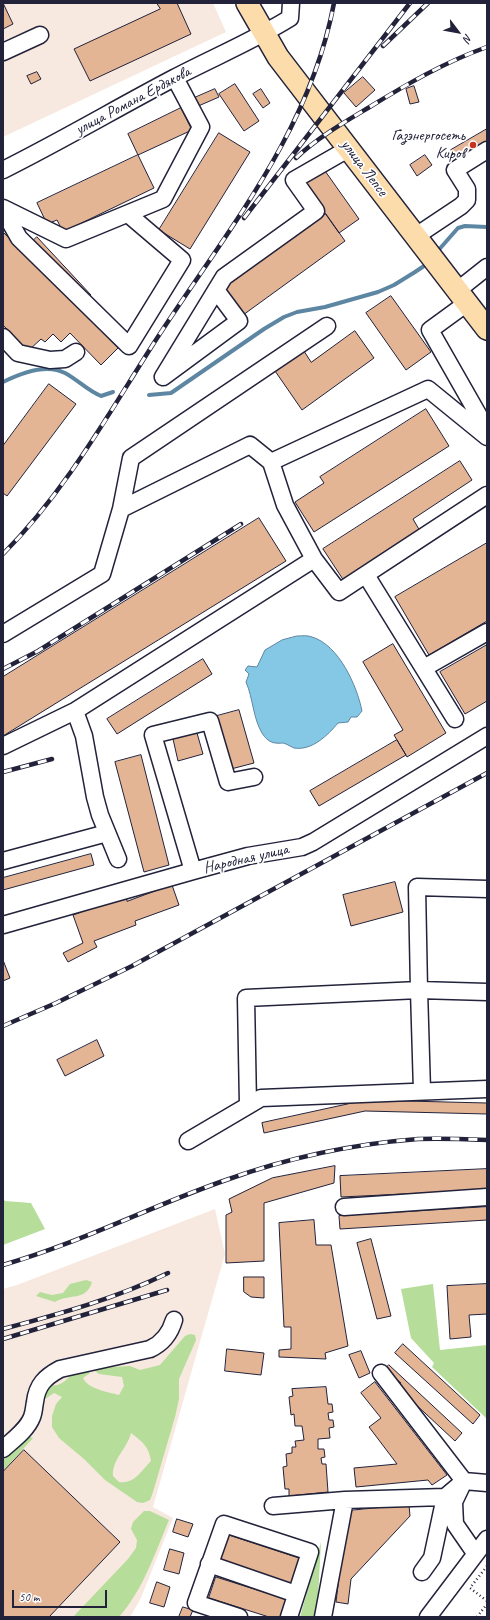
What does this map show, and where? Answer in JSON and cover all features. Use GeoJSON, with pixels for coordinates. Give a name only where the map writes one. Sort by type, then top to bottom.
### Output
{"type":"FeatureCollection","features":[{"type":"Feature","properties":{"kind":"main road","name":"улица Лепсе"},"geometry":{"type":"LineString","coordinates":[[247,3],[278,57],[487,329]]}},
{"type":"Feature","properties":{"kind":"street","name":"улица Романа Ердякова"},"geometry":{"type":"LineString","coordinates":[[3,170],[290,18],[290,3]]}},
{"type":"Feature","properties":{"kind":"street"},"geometry":{"type":"LineString","coordinates":[[3,52],[40,35]]}},
{"type":"Feature","properties":{"kind":"street"},"geometry":{"type":"LineString","coordinates":[[3,209],[66,239],[163,200],[201,127],[175,78]]}},
{"type":"Feature","properties":{"kind":"street"},"geometry":{"type":"LineString","coordinates":[[216,290],[239,321],[163,377],[204,310],[216,290],[224,277],[316,211],[294,180],[348,149]]}},
{"type":"Feature","properties":{"kind":"street"},"geometry":{"type":"LineString","coordinates":[[418,239],[467,200],[467,189],[455,170],[487,150]]}},
{"type":"Feature","properties":{"kind":"street"},"geometry":{"type":"LineString","coordinates":[[3,209],[19,238],[128,346],[182,260],[128,214]]}},
{"type":"Feature","properties":{"kind":"street"},"geometry":{"type":"LineString","coordinates":[[487,268],[457,290],[430,330],[487,430]]}},
{"type":"Feature","properties":{"kind":"street"},"geometry":{"type":"LineString","coordinates":[[3,634],[102,574],[121,509],[131,458],[327,326]]}},
{"type":"Feature","properties":{"kind":"street"},"geometry":{"type":"LineString","coordinates":[[3,337],[18,353],[50,360],[64,359],[76,352]]}},
{"type":"Feature","properties":{"kind":"street"},"geometry":{"type":"LineString","coordinates":[[272,462],[428,389],[487,437]]}},
{"type":"Feature","properties":{"kind":"street"},"geometry":{"type":"LineString","coordinates":[[121,509],[250,445],[272,462],[285,505],[314,559],[339,592],[487,495]]}},
{"type":"Feature","properties":{"kind":"street"},"geometry":{"type":"LineString","coordinates":[[3,746],[76,711],[314,559]]}},
{"type":"Feature","properties":{"kind":"street"},"geometry":{"type":"LineString","coordinates":[[366,575],[455,719]]}},
{"type":"Feature","properties":{"kind":"street"},"geometry":{"type":"LineString","coordinates":[[424,668],[487,632]]}},
{"type":"Feature","properties":{"kind":"street"},"geometry":{"type":"LineString","coordinates":[[76,711],[84,736],[95,797],[107,833],[118,858]]}},
{"type":"Feature","properties":{"kind":"street","name":"Народная улица"},"geometry":{"type":"LineString","coordinates":[[254,777],[228,782],[210,721],[153,735],[193,871],[248,856],[302,847],[313,842],[487,736]]}},
{"type":"Feature","properties":{"kind":"street"},"geometry":{"type":"LineString","coordinates":[[3,861],[107,833]]}},
{"type":"Feature","properties":{"kind":"street"},"geometry":{"type":"LineString","coordinates":[[3,925],[193,871]]}},
{"type":"Feature","properties":{"kind":"street"},"geometry":{"type":"LineString","coordinates":[[422,1092],[417,887],[487,890]]}},
{"type":"Feature","properties":{"kind":"street"},"geometry":{"type":"LineString","coordinates":[[248,1105],[246,998],[419,990],[487,992]]}},
{"type":"Feature","properties":{"kind":"street"},"geometry":{"type":"LineString","coordinates":[[188,1141],[261,1098],[487,1089]]}},
{"type":"Feature","properties":{"kind":"street"},"geometry":{"type":"LineString","coordinates":[[344,1207],[487,1197]]}},
{"type":"Feature","properties":{"kind":"street"},"geometry":{"type":"LineString","coordinates":[[3,1449],[28,1425],[34,1411],[36,1391],[49,1374],[60,1369],[150,1349],[157,1346],[167,1336],[174,1320]]}},
{"type":"Feature","properties":{"kind":"street"},"geometry":{"type":"LineString","coordinates":[[381,1372],[464,1481],[487,1484]]}},
{"type":"Feature","properties":{"kind":"street"},"geometry":{"type":"LineString","coordinates":[[422,1572],[432,1558],[445,1497],[464,1481]]}},
{"type":"Feature","properties":{"kind":"street"},"geometry":{"type":"LineString","coordinates":[[464,1481],[454,1502],[455,1524],[475,1553]]}},
{"type":"Feature","properties":{"kind":"street"},"geometry":{"type":"LineString","coordinates":[[273,1506],[345,1500],[445,1497]]}},
{"type":"Feature","properties":{"kind":"street"},"geometry":{"type":"LineString","coordinates":[[323,1617],[345,1500]]}},
{"type":"Feature","properties":{"kind":"street"},"geometry":{"type":"LineString","coordinates":[[239,1617],[196,1604],[224,1524],[310,1552],[289,1617]]}},
{"type":"Feature","properties":{"kind":"street"},"geometry":{"type":"LineString","coordinates":[[428,1617],[487,1539]]}},
{"type":"Feature","properties":{"kind":"street"},"geometry":{"type":"LineString","coordinates":[[209,1564],[296,1594]]}},
{"type":"Feature","properties":{"kind":"path"},"geometry":{"type":"LineString","coordinates":[[477,1617],[487,1603],[470,1588],[487,1566]]}},
{"type":"Feature","properties":{"kind":"shaded area"},"geometry":{"type":"Polygon","coordinates":[[[3,3],[213,3],[226,32],[3,137],[3,3]]]}},
{"type":"Feature","properties":{"kind":"shaded area"},"geometry":{"type":"Polygon","coordinates":[[[215,1209],[225,1254],[153,1507],[173,1518],[140,1600],[130,1617],[3,1617],[3,1289],[17,1285],[215,1209]]]}},
{"type":"Feature","properties":{"kind":"green space"},"geometry":{"type":"Polygon","coordinates":[[[3,1198],[5,1201],[31,1203],[45,1229],[3,1245],[3,1198]]]}},
{"type":"Feature","properties":{"kind":"green space"},"geometry":{"type":"Polygon","coordinates":[[[86,1280],[92,1282],[86,1292],[81,1295],[60,1299],[55,1302],[36,1296],[40,1292],[52,1295],[63,1293],[70,1284],[86,1280]]]}},
{"type":"Feature","properties":{"kind":"green space"},"geometry":{"type":"Polygon","coordinates":[[[433,1284],[440,1350],[487,1345],[487,1419],[432,1367],[434,1363],[411,1338],[401,1289],[433,1284]]]}},
{"type":"Feature","properties":{"kind":"green space"},"geometry":{"type":"Polygon","coordinates":[[[190,1334],[195,1335],[196,1340],[179,1379],[179,1399],[175,1417],[150,1500],[143,1503],[137,1502],[105,1480],[84,1459],[59,1438],[52,1427],[52,1416],[56,1404],[62,1397],[54,1393],[45,1399],[42,1407],[41,1399],[50,1385],[58,1385],[62,1383],[78,1371],[88,1371],[90,1373],[83,1378],[89,1385],[99,1390],[119,1395],[124,1386],[122,1377],[99,1374],[94,1370],[97,1368],[130,1366],[140,1370],[160,1365],[185,1336],[190,1334]],[[131,1433],[117,1459],[113,1470],[113,1476],[119,1482],[134,1479],[151,1461],[147,1448],[131,1433]]]}},
{"type":"Feature","properties":{"kind":"green space"},"geometry":{"type":"Polygon","coordinates":[[[28,1436],[33,1438],[3,1471],[3,1451],[28,1436]]]}},
{"type":"Feature","properties":{"kind":"green space"},"geometry":{"type":"Polygon","coordinates":[[[144,1511],[150,1511],[169,1520],[148,1571],[135,1595],[119,1617],[73,1617],[128,1559],[136,1548],[137,1540],[131,1529],[133,1522],[144,1511]]]}},
{"type":"Feature","properties":{"kind":"green space"},"geometry":{"type":"Polygon","coordinates":[[[321,1542],[317,1617],[300,1617],[321,1542]]]}},
{"type":"Feature","properties":{"kind":"water"},"geometry":{"type":"Polygon","coordinates":[[[297,636],[310,636],[322,641],[338,657],[356,690],[362,711],[357,717],[351,717],[348,722],[338,723],[324,737],[313,745],[301,748],[294,748],[284,743],[272,742],[263,735],[257,721],[246,682],[249,674],[245,670],[248,666],[257,667],[265,650],[282,640],[297,636]]]}},
{"type":"Feature","properties":{"kind":"building"},"geometry":{"type":"Polygon","coordinates":[[[3,3],[13,24],[3,29],[3,3]]]}},
{"type":"Feature","properties":{"kind":"building"},"geometry":{"type":"Polygon","coordinates":[[[157,3],[177,3],[191,34],[90,81],[74,49],[160,9],[157,3]]]}},
{"type":"Feature","properties":{"kind":"building"},"geometry":{"type":"Polygon","coordinates":[[[37,72],[41,79],[31,84],[27,76],[37,72]]]}},
{"type":"Feature","properties":{"kind":"building"},"geometry":{"type":"Polygon","coordinates":[[[363,77],[375,90],[356,107],[344,93],[363,77]]]}},
{"type":"Feature","properties":{"kind":"building"},"geometry":{"type":"Polygon","coordinates":[[[235,84],[259,121],[244,131],[219,94],[235,84]]]}},
{"type":"Feature","properties":{"kind":"building"},"geometry":{"type":"Polygon","coordinates":[[[414,86],[419,102],[410,104],[406,89],[414,86]]]}},
{"type":"Feature","properties":{"kind":"building"},"geometry":{"type":"Polygon","coordinates":[[[215,89],[219,97],[196,107],[192,99],[215,89]]]}},
{"type":"Feature","properties":{"kind":"building"},"geometry":{"type":"Polygon","coordinates":[[[261,89],[270,103],[263,108],[253,94],[261,89]]]}},
{"type":"Feature","properties":{"kind":"building"},"geometry":{"type":"Polygon","coordinates":[[[181,108],[192,130],[138,155],[128,134],[181,108]]]}},
{"type":"Feature","properties":{"kind":"building"},"geometry":{"type":"Polygon","coordinates":[[[487,129],[487,144],[457,161],[451,150],[487,129]]]}},
{"type":"Feature","properties":{"kind":"building"},"geometry":{"type":"Polygon","coordinates":[[[219,133],[250,152],[190,249],[159,230],[219,133]]]}},
{"type":"Feature","properties":{"kind":"building"},"geometry":{"type":"Polygon","coordinates":[[[138,155],[154,188],[63,232],[57,220],[47,224],[37,203],[138,155]]]}},
{"type":"Feature","properties":{"kind":"building"},"geometry":{"type":"Polygon","coordinates":[[[425,155],[432,165],[417,176],[410,165],[425,155]]]}},
{"type":"Feature","properties":{"kind":"building"},"geometry":{"type":"Polygon","coordinates":[[[323,168],[359,219],[339,233],[303,182],[323,168]]]}},
{"type":"Feature","properties":{"kind":"building"},"geometry":{"type":"Polygon","coordinates":[[[326,214],[345,241],[243,315],[223,289],[326,214]]]}},
{"type":"Feature","properties":{"kind":"building"},"geometry":{"type":"Polygon","coordinates":[[[3,232],[118,348],[101,365],[70,333],[61,342],[53,334],[45,342],[41,339],[28,351],[3,325],[3,232]]]}},
{"type":"Feature","properties":{"kind":"building"},"geometry":{"type":"Polygon","coordinates":[[[37,237],[91,295],[85,301],[31,243],[37,237]]]}},
{"type":"Feature","properties":{"kind":"building"},"geometry":{"type":"Polygon","coordinates":[[[391,296],[431,352],[406,370],[366,313],[391,296]]]}},
{"type":"Feature","properties":{"kind":"building"},"geometry":{"type":"Polygon","coordinates":[[[355,331],[374,358],[302,410],[273,368],[302,348],[311,362],[355,331]]]}},
{"type":"Feature","properties":{"kind":"building"},"geometry":{"type":"Polygon","coordinates":[[[49,384],[76,404],[7,496],[3,493],[3,446],[49,384]]]}},
{"type":"Feature","properties":{"kind":"building"},"geometry":{"type":"Polygon","coordinates":[[[426,409],[449,446],[314,532],[295,502],[324,483],[320,477],[426,409]]]}},
{"type":"Feature","properties":{"kind":"building"},"geometry":{"type":"Polygon","coordinates":[[[460,461],[472,480],[413,519],[420,531],[344,581],[323,549],[460,461]]]}},
{"type":"Feature","properties":{"kind":"building"},"geometry":{"type":"Polygon","coordinates":[[[259,518],[286,561],[3,736],[3,677],[259,518]]]}},
{"type":"Feature","properties":{"kind":"building"},"geometry":{"type":"Polygon","coordinates":[[[487,543],[487,621],[429,655],[395,597],[487,543]]]}},
{"type":"Feature","properties":{"kind":"building"},"geometry":{"type":"Polygon","coordinates":[[[393,644],[446,733],[407,757],[394,735],[403,730],[363,662],[393,644]]]}},
{"type":"Feature","properties":{"kind":"building"},"geometry":{"type":"Polygon","coordinates":[[[487,645],[487,701],[465,714],[440,672],[487,645]]]}},
{"type":"Feature","properties":{"kind":"building"},"geometry":{"type":"Polygon","coordinates":[[[203,659],[212,674],[117,734],[107,719],[203,659]]]}},
{"type":"Feature","properties":{"kind":"building"},"geometry":{"type":"Polygon","coordinates":[[[239,710],[254,763],[231,769],[217,716],[239,710]]]}},
{"type":"Feature","properties":{"kind":"building"},"geometry":{"type":"Polygon","coordinates":[[[197,733],[203,754],[178,761],[173,739],[197,733]]]}},
{"type":"Feature","properties":{"kind":"building"},"geometry":{"type":"Polygon","coordinates":[[[397,740],[406,755],[319,806],[310,791],[397,740]]]}},
{"type":"Feature","properties":{"kind":"building"},"geometry":{"type":"Polygon","coordinates":[[[141,755],[169,865],[144,872],[115,762],[141,755]]]}},
{"type":"Feature","properties":{"kind":"building"},"geometry":{"type":"Polygon","coordinates":[[[91,854],[94,865],[3,890],[3,878],[91,854]]]}},
{"type":"Feature","properties":{"kind":"building"},"geometry":{"type":"Polygon","coordinates":[[[395,882],[403,912],[351,926],[343,895],[395,882]]]}},
{"type":"Feature","properties":{"kind":"building"},"geometry":{"type":"Polygon","coordinates":[[[172,885],[179,905],[135,921],[136,925],[94,941],[97,947],[68,962],[63,953],[83,943],[73,915],[126,896],[127,901],[172,885]]]}},
{"type":"Feature","properties":{"kind":"building"},"geometry":{"type":"Polygon","coordinates":[[[3,960],[10,978],[3,981],[3,960]]]}},
{"type":"Feature","properties":{"kind":"building"},"geometry":{"type":"Polygon","coordinates":[[[97,1040],[104,1056],[65,1076],[57,1060],[97,1040]]]}},
{"type":"Feature","properties":{"kind":"building"},"geometry":{"type":"Polygon","coordinates":[[[366,1100],[487,1103],[487,1114],[365,1111],[264,1133],[262,1123],[366,1100]]]}},
{"type":"Feature","properties":{"kind":"building"},"geometry":{"type":"Polygon","coordinates":[[[335,1166],[334,1183],[264,1203],[264,1261],[226,1263],[226,1215],[232,1212],[229,1199],[272,1178],[335,1166]]]}},
{"type":"Feature","properties":{"kind":"building"},"geometry":{"type":"Polygon","coordinates":[[[487,1169],[487,1190],[341,1197],[340,1176],[487,1169]]]}},
{"type":"Feature","properties":{"kind":"building"},"geometry":{"type":"Polygon","coordinates":[[[487,1207],[487,1220],[340,1229],[339,1216],[487,1207]]]}},
{"type":"Feature","properties":{"kind":"building"},"geometry":{"type":"Polygon","coordinates":[[[314,1220],[316,1245],[331,1245],[348,1346],[325,1353],[326,1359],[279,1357],[279,1350],[291,1349],[291,1327],[284,1327],[279,1223],[314,1220]]]}},
{"type":"Feature","properties":{"kind":"building"},"geometry":{"type":"Polygon","coordinates":[[[371,1239],[391,1316],[377,1319],[357,1243],[371,1239]]]}},
{"type":"Feature","properties":{"kind":"building"},"geometry":{"type":"Polygon","coordinates":[[[244,1277],[264,1277],[264,1298],[251,1297],[244,1292],[244,1277]]]}},
{"type":"Feature","properties":{"kind":"building"},"geometry":{"type":"Polygon","coordinates":[[[487,1284],[487,1314],[469,1315],[471,1337],[450,1339],[447,1286],[487,1284]]]}},
{"type":"Feature","properties":{"kind":"building"},"geometry":{"type":"Polygon","coordinates":[[[403,1344],[480,1415],[473,1424],[395,1353],[403,1344]]]}},
{"type":"Feature","properties":{"kind":"building"},"geometry":{"type":"Polygon","coordinates":[[[227,1349],[264,1353],[261,1375],[225,1371],[227,1349]]]}},
{"type":"Feature","properties":{"kind":"building"},"geometry":{"type":"Polygon","coordinates":[[[361,1351],[370,1373],[359,1378],[349,1355],[361,1351]]]}},
{"type":"Feature","properties":{"kind":"building"},"geometry":{"type":"Polygon","coordinates":[[[389,1365],[462,1433],[455,1441],[397,1387],[401,1383],[385,1369],[389,1365]]]}},
{"type":"Feature","properties":{"kind":"building"},"geometry":{"type":"Polygon","coordinates":[[[375,1382],[447,1475],[432,1485],[428,1480],[356,1487],[354,1468],[397,1464],[369,1427],[381,1418],[361,1393],[375,1382]]]}},
{"type":"Feature","properties":{"kind":"building"},"geometry":{"type":"Polygon","coordinates":[[[326,1387],[328,1404],[332,1404],[333,1412],[328,1413],[329,1420],[333,1420],[334,1427],[329,1428],[330,1438],[318,1439],[318,1449],[324,1449],[325,1457],[321,1458],[322,1464],[326,1464],[328,1492],[289,1496],[289,1489],[285,1489],[283,1467],[287,1466],[286,1454],[292,1453],[292,1447],[296,1447],[295,1441],[304,1440],[302,1426],[295,1426],[294,1414],[291,1415],[289,1397],[293,1396],[292,1389],[326,1387]]]}},
{"type":"Feature","properties":{"kind":"building"},"geometry":{"type":"Polygon","coordinates":[[[24,1450],[120,1542],[49,1617],[3,1617],[3,1472],[24,1450]]]}},
{"type":"Feature","properties":{"kind":"building"},"geometry":{"type":"Polygon","coordinates":[[[409,1505],[410,1516],[351,1579],[348,1604],[336,1602],[347,1511],[409,1505]]]}},
{"type":"Feature","properties":{"kind":"building"},"geometry":{"type":"Polygon","coordinates":[[[177,1519],[193,1524],[188,1537],[173,1532],[177,1519]]]}},
{"type":"Feature","properties":{"kind":"building"},"geometry":{"type":"Polygon","coordinates":[[[229,1535],[302,1559],[294,1585],[220,1561],[229,1535]]]}},
{"type":"Feature","properties":{"kind":"building"},"geometry":{"type":"Polygon","coordinates":[[[170,1549],[184,1553],[179,1574],[164,1570],[170,1549]]]}},
{"type":"Feature","properties":{"kind":"building"},"geometry":{"type":"Polygon","coordinates":[[[216,1577],[289,1600],[284,1617],[269,1617],[209,1598],[216,1577]]]}},
{"type":"Feature","properties":{"kind":"building"},"geometry":{"type":"Polygon","coordinates":[[[157,1582],[170,1587],[164,1607],[150,1603],[157,1582]]]}},
{"type":"Feature","properties":{"kind":"building"},"geometry":{"type":"Polygon","coordinates":[[[183,1607],[193,1610],[190,1617],[179,1617],[183,1607]]]}},
{"type":"Feature","properties":{"kind":"waterway"},"geometry":{"type":"LineString","coordinates":[[436,253],[458,228],[465,226],[487,227]]}},
{"type":"Feature","properties":{"kind":"waterway"},"geometry":{"type":"LineString","coordinates":[[149,395],[171,393],[264,329],[284,317],[297,312],[325,307],[378,292],[394,285],[424,266],[429,261]]}},
{"type":"Feature","properties":{"kind":"waterway"},"geometry":{"type":"LineString","coordinates":[[3,382],[34,370],[50,369],[65,373],[101,396],[113,392]]}},
{"type":"Feature","properties":{"kind":"railway"},"geometry":{"type":"LineString","coordinates":[[3,554],[46,506],[65,480],[260,183],[284,141],[305,97],[322,51],[334,3]]}},
{"type":"Feature","properties":{"kind":"railway"},"geometry":{"type":"LineString","coordinates":[[244,218],[410,3]]}},
{"type":"Feature","properties":{"kind":"railway"},"geometry":{"type":"LineString","coordinates":[[383,46],[428,3]]}},
{"type":"Feature","properties":{"kind":"railway"},"geometry":{"type":"LineString","coordinates":[[296,158],[330,131],[397,90],[426,74],[487,47]]}},
{"type":"Feature","properties":{"kind":"railway"},"geometry":{"type":"LineString","coordinates":[[3,669],[38,651],[241,524]]}},
{"type":"Feature","properties":{"kind":"railway"},"geometry":{"type":"LineString","coordinates":[[3,772],[52,759]]}},
{"type":"Feature","properties":{"kind":"railway"},"geometry":{"type":"LineString","coordinates":[[3,1026],[56,1003],[132,966],[487,773]]}},
{"type":"Feature","properties":{"kind":"railway"},"geometry":{"type":"LineString","coordinates":[[3,1265],[60,1246],[198,1190],[249,1172],[296,1159],[345,1148],[394,1141],[418,1139],[487,1140]]}},
{"type":"Feature","properties":{"kind":"railway"},"geometry":{"type":"LineString","coordinates":[[3,1329],[66,1312],[128,1291],[168,1273]]}},
{"type":"Feature","properties":{"kind":"railway"},"geometry":{"type":"LineString","coordinates":[[3,1339],[167,1290]]}},
{"type":"Feature","properties":{"kind":"place","name":"Газэнергосеть Киров"},"geometry":{"type":"Point","coordinates":[473,145]}}]}
